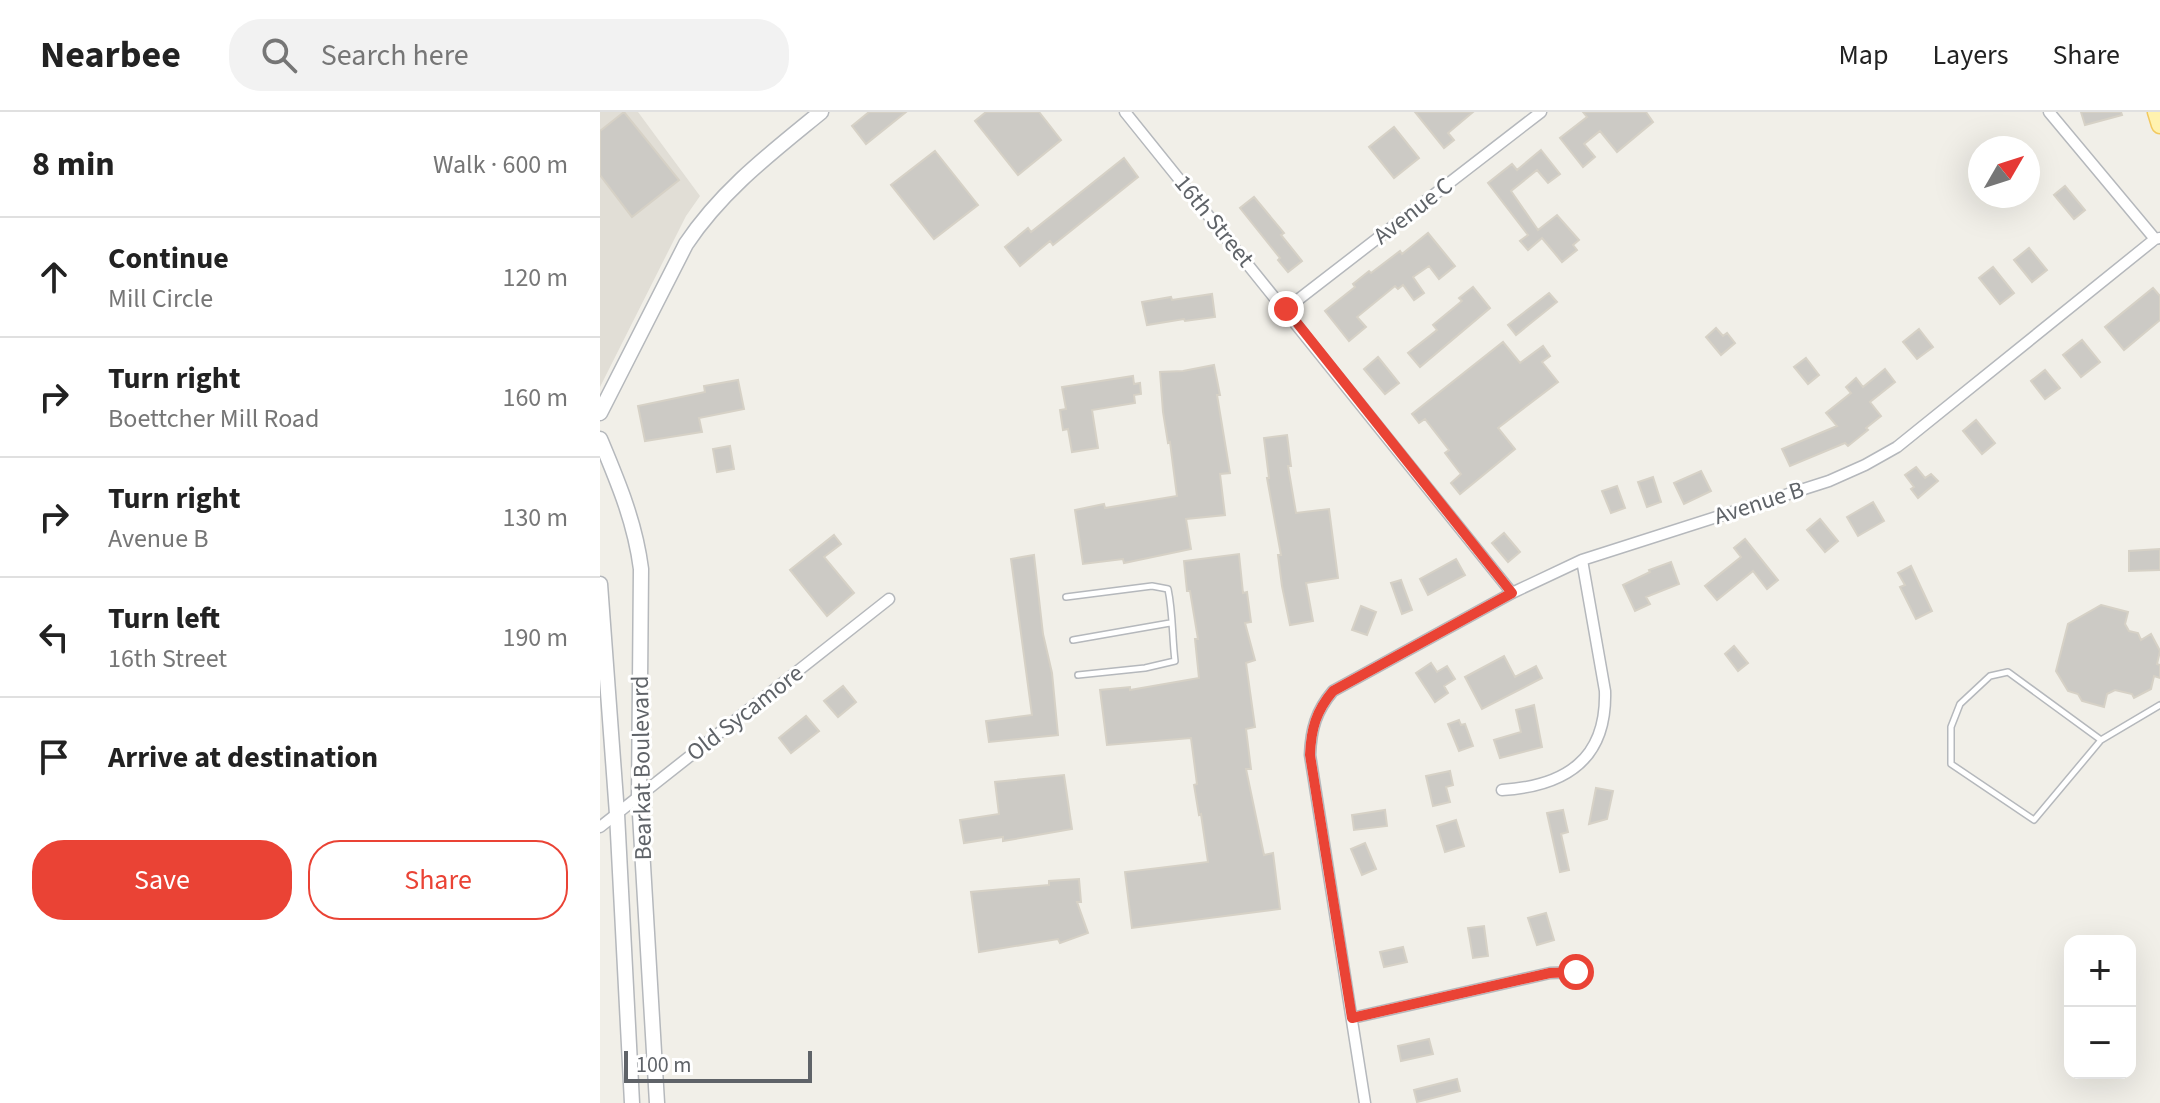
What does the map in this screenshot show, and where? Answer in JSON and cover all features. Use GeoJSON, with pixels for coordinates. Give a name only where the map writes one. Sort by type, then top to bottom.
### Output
{"type":"FeatureCollection","features":[{"type":"Feature","properties":{"kind":"main road"},"geometry":{"type":"LineString","coordinates":[[2156,112],[2160,125]]}},
{"type":"Feature","properties":{"kind":"street"},"geometry":{"type":"LineString","coordinates":[[600,413],[686,244],[704,218],[745,174],[821,112]]}},
{"type":"Feature","properties":{"kind":"street","name":"16th Street"},"geometry":{"type":"LineString","coordinates":[[1125,112],[1512,593]]}},
{"type":"Feature","properties":{"kind":"street","name":"Avenue C"},"geometry":{"type":"LineString","coordinates":[[1286,309],[1541,112]]}},
{"type":"Feature","properties":{"kind":"street"},"geometry":{"type":"LineString","coordinates":[[2049,112],[2158,238]]}},
{"type":"Feature","properties":{"kind":"street","name":"Avenue B"},"geometry":{"type":"LineString","coordinates":[[1352,1018],[1310,755],[1311,736],[1320,706],[1333,691],[1512,593],[1582,560],[1829,481],[1865,465],[1897,447],[2158,238]]}},
{"type":"Feature","properties":{"kind":"street","name":"Bearkat Boulevard"},"geometry":{"type":"LineString","coordinates":[[600,439],[626,501],[637,536],[641,569],[639,797],[657,1103]]}},
{"type":"Feature","properties":{"kind":"street"},"geometry":{"type":"LineString","coordinates":[[1502,790],[1542,785],[1562,776],[1594,747],[1601,731],[1606,712],[1605,691],[1582,560]]}},
{"type":"Feature","properties":{"kind":"street","name":"Bearkat Boulevard"},"geometry":{"type":"LineString","coordinates":[[600,584],[617,814],[632,1103]]}},
{"type":"Feature","properties":{"kind":"street","name":"Old Sycamore"},"geometry":{"type":"LineString","coordinates":[[600,827],[889,599]]}},
{"type":"Feature","properties":{"kind":"street"},"geometry":{"type":"LineString","coordinates":[[1365,1103],[1352,1018],[1550,973],[1576,972]]}},
{"type":"Feature","properties":{"kind":"lane"},"geometry":{"type":"LineString","coordinates":[[1066,597],[1152,586],[1168,589],[1173,614],[1170,623],[1175,661],[1145,668],[1078,675]]}},
{"type":"Feature","properties":{"kind":"lane"},"geometry":{"type":"LineString","coordinates":[[1073,640],[1170,623]]}},
{"type":"Feature","properties":{"kind":"lane"},"geometry":{"type":"LineString","coordinates":[[2101,740],[2008,672],[1990,676],[1960,704],[1951,727],[1951,764],[2034,820],[2101,740],[2160,705]]}},
{"type":"Feature","properties":{"kind":"shaded area"},"geometry":{"type":"Polygon","coordinates":[[[600,112],[638,112],[700,196],[686,216],[600,387],[600,112]]]}},
{"type":"Feature","properties":{"kind":"building"},"geometry":{"type":"Polygon","coordinates":[[[624,112],[679,180],[632,217],[600,175],[600,131],[624,112]]]}},
{"type":"Feature","properties":{"kind":"building"},"geometry":{"type":"Polygon","coordinates":[[[869,112],[906,112],[866,144],[852,126],[869,112]]]}},
{"type":"Feature","properties":{"kind":"building"},"geometry":{"type":"Polygon","coordinates":[[[986,112],[1039,112],[1061,140],[1018,175],[975,121],[986,112]]]}},
{"type":"Feature","properties":{"kind":"building"},"geometry":{"type":"Polygon","coordinates":[[[1415,112],[1473,112],[1448,133],[1454,140],[1444,148],[1415,112]]]}},
{"type":"Feature","properties":{"kind":"building"},"geometry":{"type":"Polygon","coordinates":[[[1583,112],[1646,112],[1653,122],[1617,152],[1600,131],[1584,144],[1595,157],[1583,167],[1560,138],[1587,117],[1583,112]]]}},
{"type":"Feature","properties":{"kind":"building"},"geometry":{"type":"Polygon","coordinates":[[[2081,112],[2121,112],[2122,115],[2085,125],[2081,112]]]}},
{"type":"Feature","properties":{"kind":"building"},"geometry":{"type":"Polygon","coordinates":[[[1394,127],[1419,158],[1394,178],[1369,147],[1394,127]]]}},
{"type":"Feature","properties":{"kind":"building"},"geometry":{"type":"Polygon","coordinates":[[[1541,150],[1560,174],[1548,183],[1537,170],[1511,191],[1538,230],[1557,215],[1579,240],[1573,245],[1577,250],[1562,262],[1542,238],[1528,250],[1520,241],[1528,235],[1488,183],[1512,164],[1517,170],[1541,150]]]}},
{"type":"Feature","properties":{"kind":"building"},"geometry":{"type":"Polygon","coordinates":[[[935,151],[978,205],[934,239],[891,185],[935,151]]]}},
{"type":"Feature","properties":{"kind":"building"},"geometry":{"type":"Polygon","coordinates":[[[1124,158],[1138,177],[1053,245],[1050,241],[1020,266],[1005,247],[1028,228],[1031,232],[1124,158]]]}},
{"type":"Feature","properties":{"kind":"building"},"geometry":{"type":"Polygon","coordinates":[[[2065,186],[2085,210],[2074,219],[2054,195],[2065,186]]]}},
{"type":"Feature","properties":{"kind":"building"},"geometry":{"type":"Polygon","coordinates":[[[1254,197],[1302,261],[1288,272],[1240,208],[1254,197]]]}},
{"type":"Feature","properties":{"kind":"building"},"geometry":{"type":"Polygon","coordinates":[[[1428,233],[1455,266],[1439,279],[1429,266],[1413,277],[1424,293],[1414,300],[1403,285],[1398,289],[1395,286],[1357,317],[1366,327],[1349,341],[1325,311],[1355,287],[1353,284],[1369,271],[1371,273],[1400,251],[1402,254],[1428,233]]]}},
{"type":"Feature","properties":{"kind":"building"},"geometry":{"type":"Polygon","coordinates":[[[2029,248],[2047,270],[2032,282],[2014,260],[2029,248]]]}},
{"type":"Feature","properties":{"kind":"building"},"geometry":{"type":"Polygon","coordinates":[[[1993,267],[2014,293],[2000,304],[1979,278],[1993,267]]]}},
{"type":"Feature","properties":{"kind":"building"},"geometry":{"type":"Polygon","coordinates":[[[1473,287],[1490,308],[1420,367],[1408,353],[1437,330],[1433,325],[1462,301],[1459,298],[1473,287]]]}},
{"type":"Feature","properties":{"kind":"building"},"geometry":{"type":"Polygon","coordinates":[[[2153,288],[2160,296],[2160,320],[2124,350],[2105,327],[2153,288]]]}},
{"type":"Feature","properties":{"kind":"building"},"geometry":{"type":"Polygon","coordinates":[[[1549,293],[1557,302],[1516,335],[1508,325],[1549,293]]]}},
{"type":"Feature","properties":{"kind":"building"},"geometry":{"type":"Polygon","coordinates":[[[1212,294],[1215,317],[1147,325],[1142,302],[1212,294]]]}},
{"type":"Feature","properties":{"kind":"building"},"geometry":{"type":"Polygon","coordinates":[[[1716,328],[1723,336],[1727,333],[1735,343],[1721,355],[1706,337],[1716,328]]]}},
{"type":"Feature","properties":{"kind":"building"},"geometry":{"type":"Polygon","coordinates":[[[1919,329],[1933,347],[1917,359],[1903,342],[1919,329]]]}},
{"type":"Feature","properties":{"kind":"building"},"geometry":{"type":"Polygon","coordinates":[[[2082,340],[2100,362],[2081,377],[2063,355],[2082,340]]]}},
{"type":"Feature","properties":{"kind":"building"},"geometry":{"type":"Polygon","coordinates":[[[1503,342],[1520,363],[1543,346],[1550,356],[1542,362],[1558,382],[1498,428],[1515,449],[1460,494],[1451,483],[1461,474],[1445,453],[1449,450],[1425,419],[1419,423],[1412,414],[1503,342]]]}},
{"type":"Feature","properties":{"kind":"building"},"geometry":{"type":"Polygon","coordinates":[[[1378,357],[1399,383],[1385,394],[1364,369],[1378,357]]]}},
{"type":"Feature","properties":{"kind":"building"},"geometry":{"type":"Polygon","coordinates":[[[1806,358],[1819,375],[1808,384],[1794,367],[1806,358]]]}},
{"type":"Feature","properties":{"kind":"building"},"geometry":{"type":"Polygon","coordinates":[[[1214,365],[1230,473],[1220,474],[1225,515],[1186,519],[1191,549],[1124,563],[1123,559],[1083,564],[1075,510],[1177,496],[1163,412],[1160,372],[1214,365]]]}},
{"type":"Feature","properties":{"kind":"building"},"geometry":{"type":"Polygon","coordinates":[[[1885,369],[1895,382],[1870,402],[1881,416],[1866,428],[1868,430],[1848,446],[1845,443],[1790,466],[1782,449],[1837,426],[1826,413],[1851,393],[1846,387],[1856,378],[1863,387],[1885,369]]]}},
{"type":"Feature","properties":{"kind":"building"},"geometry":{"type":"Polygon","coordinates":[[[2045,370],[2060,388],[2045,399],[2031,381],[2045,370]]]}},
{"type":"Feature","properties":{"kind":"building"},"geometry":{"type":"Polygon","coordinates":[[[1133,376],[1134,384],[1140,383],[1141,394],[1134,395],[1135,403],[1092,410],[1098,448],[1072,452],[1068,429],[1063,430],[1060,410],[1066,409],[1062,387],[1133,376]]]}},
{"type":"Feature","properties":{"kind":"building"},"geometry":{"type":"Polygon","coordinates":[[[738,380],[744,409],[699,418],[702,432],[645,441],[638,406],[705,392],[704,386],[738,380]]]}},
{"type":"Feature","properties":{"kind":"building"},"geometry":{"type":"Polygon","coordinates":[[[1976,420],[1995,443],[1982,454],[1963,431],[1976,420]]]}},
{"type":"Feature","properties":{"kind":"building"},"geometry":{"type":"Polygon","coordinates":[[[1287,435],[1291,466],[1288,466],[1296,513],[1329,509],[1338,578],[1306,583],[1313,621],[1290,625],[1282,586],[1278,555],[1281,555],[1267,478],[1264,438],[1287,435]]]}},
{"type":"Feature","properties":{"kind":"building"},"geometry":{"type":"Polygon","coordinates":[[[730,446],[734,469],[717,472],[713,449],[730,446]]]}},
{"type":"Feature","properties":{"kind":"building"},"geometry":{"type":"Polygon","coordinates":[[[1916,467],[1925,478],[1931,474],[1938,481],[1918,498],[1905,475],[1916,467]]]}},
{"type":"Feature","properties":{"kind":"building"},"geometry":{"type":"Polygon","coordinates":[[[1701,471],[1711,491],[1684,504],[1674,483],[1701,471]]]}},
{"type":"Feature","properties":{"kind":"building"},"geometry":{"type":"Polygon","coordinates":[[[1653,477],[1661,502],[1647,507],[1638,482],[1653,477]]]}},
{"type":"Feature","properties":{"kind":"building"},"geometry":{"type":"Polygon","coordinates":[[[1617,486],[1625,508],[1611,513],[1602,491],[1617,486]]]}},
{"type":"Feature","properties":{"kind":"building"},"geometry":{"type":"Polygon","coordinates":[[[1873,502],[1884,521],[1858,536],[1847,517],[1873,502]]]}},
{"type":"Feature","properties":{"kind":"building"},"geometry":{"type":"Polygon","coordinates":[[[1820,519],[1838,541],[1825,552],[1807,530],[1820,519]]]}},
{"type":"Feature","properties":{"kind":"building"},"geometry":{"type":"Polygon","coordinates":[[[1504,533],[1520,552],[1508,562],[1492,543],[1504,533]]]}},
{"type":"Feature","properties":{"kind":"building"},"geometry":{"type":"Polygon","coordinates":[[[834,535],[841,544],[824,557],[854,593],[827,616],[790,570],[834,535]]]}},
{"type":"Feature","properties":{"kind":"building"},"geometry":{"type":"Polygon","coordinates":[[[1745,539],[1778,580],[1767,589],[1753,571],[1717,600],[1705,586],[1741,557],[1734,548],[1745,539]]]}},
{"type":"Feature","properties":{"kind":"building"},"geometry":{"type":"Polygon","coordinates":[[[2160,549],[2160,570],[2129,571],[2129,551],[2160,549]]]}},
{"type":"Feature","properties":{"kind":"building"},"geometry":{"type":"Polygon","coordinates":[[[1239,554],[1243,593],[1247,592],[1251,622],[1245,623],[1255,660],[1246,663],[1255,727],[1246,729],[1251,769],[1246,769],[1264,855],[1273,853],[1280,909],[1132,928],[1125,872],[1208,862],[1194,785],[1197,784],[1191,738],[1107,745],[1100,690],[1130,687],[1130,690],[1199,678],[1195,639],[1198,639],[1184,561],[1239,554]]]}},
{"type":"Feature","properties":{"kind":"building"},"geometry":{"type":"Polygon","coordinates":[[[1034,555],[1058,735],[989,742],[986,721],[1032,715],[1011,559],[1034,555]]]}},
{"type":"Feature","properties":{"kind":"building"},"geometry":{"type":"Polygon","coordinates":[[[1456,559],[1465,575],[1428,595],[1420,579],[1456,559]]]}},
{"type":"Feature","properties":{"kind":"building"},"geometry":{"type":"Polygon","coordinates":[[[1671,562],[1679,584],[1646,597],[1650,604],[1635,611],[1623,585],[1671,562]]]}},
{"type":"Feature","properties":{"kind":"building"},"geometry":{"type":"Polygon","coordinates":[[[1911,566],[1932,611],[1916,619],[1900,587],[1905,585],[1898,573],[1911,566]]]}},
{"type":"Feature","properties":{"kind":"building"},"geometry":{"type":"Polygon","coordinates":[[[1401,580],[1412,610],[1402,614],[1391,583],[1401,580]]]}},
{"type":"Feature","properties":{"kind":"building"},"geometry":{"type":"Polygon","coordinates":[[[2101,605],[2128,612],[2125,624],[2129,631],[2138,633],[2141,640],[2151,634],[2160,651],[2157,664],[2160,665],[2160,678],[2154,676],[2151,689],[2134,698],[2132,694],[2115,690],[2107,694],[2104,707],[2082,701],[2078,694],[2068,691],[2056,671],[2068,624],[2101,605]]]}},
{"type":"Feature","properties":{"kind":"building"},"geometry":{"type":"Polygon","coordinates":[[[1361,606],[1376,612],[1367,635],[1352,630],[1361,606]]]}},
{"type":"Feature","properties":{"kind":"building"},"geometry":{"type":"Polygon","coordinates":[[[1734,646],[1748,663],[1738,671],[1725,654],[1734,646]]]}},
{"type":"Feature","properties":{"kind":"building"},"geometry":{"type":"Polygon","coordinates":[[[1504,656],[1515,677],[1536,666],[1542,678],[1482,709],[1465,677],[1504,656]]]}},
{"type":"Feature","properties":{"kind":"building"},"geometry":{"type":"Polygon","coordinates":[[[1431,663],[1437,672],[1447,666],[1455,679],[1444,686],[1448,693],[1435,702],[1416,673],[1431,663]]]}},
{"type":"Feature","properties":{"kind":"building"},"geometry":{"type":"Polygon","coordinates":[[[843,686],[856,702],[838,717],[824,701],[843,686]]]}},
{"type":"Feature","properties":{"kind":"building"},"geometry":{"type":"Polygon","coordinates":[[[1534,705],[1542,747],[1500,758],[1494,740],[1521,732],[1516,710],[1534,705]]]}},
{"type":"Feature","properties":{"kind":"building"},"geometry":{"type":"Polygon","coordinates":[[[806,716],[819,731],[791,753],[779,738],[806,716]]]}},
{"type":"Feature","properties":{"kind":"building"},"geometry":{"type":"Polygon","coordinates":[[[1459,720],[1461,725],[1465,724],[1473,746],[1459,751],[1448,724],[1459,720]]]}},
{"type":"Feature","properties":{"kind":"building"},"geometry":{"type":"Polygon","coordinates":[[[1450,771],[1453,785],[1446,787],[1450,802],[1433,806],[1426,776],[1450,771]]]}},
{"type":"Feature","properties":{"kind":"building"},"geometry":{"type":"Polygon","coordinates":[[[1064,775],[1072,829],[1003,841],[1003,837],[964,843],[960,820],[999,814],[995,782],[1064,775]]]}},
{"type":"Feature","properties":{"kind":"building"},"geometry":{"type":"Polygon","coordinates":[[[1596,788],[1613,791],[1607,819],[1589,824],[1596,788]]]}},
{"type":"Feature","properties":{"kind":"building"},"geometry":{"type":"Polygon","coordinates":[[[1385,810],[1387,826],[1354,830],[1352,815],[1385,810]]]}},
{"type":"Feature","properties":{"kind":"building"},"geometry":{"type":"Polygon","coordinates":[[[1563,810],[1568,832],[1561,834],[1569,870],[1560,872],[1547,813],[1563,810]]]}},
{"type":"Feature","properties":{"kind":"building"},"geometry":{"type":"Polygon","coordinates":[[[1456,820],[1464,846],[1445,852],[1437,826],[1456,820]]]}},
{"type":"Feature","properties":{"kind":"building"},"geometry":{"type":"Polygon","coordinates":[[[1365,843],[1376,869],[1362,875],[1351,849],[1365,843]]]}},
{"type":"Feature","properties":{"kind":"building"},"geometry":{"type":"Polygon","coordinates":[[[1079,879],[1081,902],[1077,902],[1088,933],[1060,943],[1058,939],[979,952],[971,892],[1079,879]]]}},
{"type":"Feature","properties":{"kind":"building"},"geometry":{"type":"Polygon","coordinates":[[[1546,913],[1554,940],[1537,945],[1528,918],[1546,913]]]}},
{"type":"Feature","properties":{"kind":"building"},"geometry":{"type":"Polygon","coordinates":[[[1484,926],[1488,956],[1473,958],[1468,928],[1484,926]]]}},
{"type":"Feature","properties":{"kind":"building"},"geometry":{"type":"Polygon","coordinates":[[[1403,947],[1407,962],[1384,967],[1380,952],[1403,947]]]}},
{"type":"Feature","properties":{"kind":"building"},"geometry":{"type":"Polygon","coordinates":[[[1429,1039],[1433,1054],[1401,1061],[1398,1046],[1429,1039]]]}},
{"type":"Feature","properties":{"kind":"building"},"geometry":{"type":"Polygon","coordinates":[[[1457,1079],[1460,1091],[1417,1102],[1414,1090],[1457,1079]]]}},
{"type":"Feature","properties":{"kind":"route"},"geometry":{"type":"LineString","coordinates":[[1286,309],[1512,593],[1352,679],[1333,691],[1320,706],[1311,736],[1310,755],[1352,1018],[1550,973],[1576,972]]}}]}
